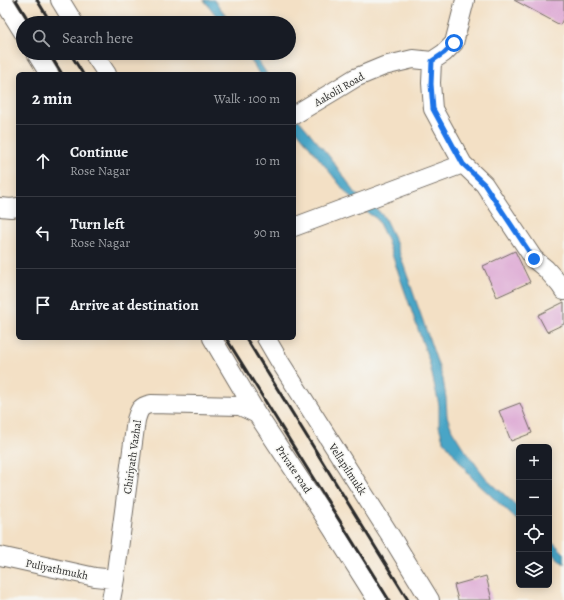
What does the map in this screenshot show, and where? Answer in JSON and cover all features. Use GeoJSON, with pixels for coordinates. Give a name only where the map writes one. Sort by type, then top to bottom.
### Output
{"type":"FeatureCollection","features":[{"type":"Feature","properties":{"kind":"street"},"geometry":{"type":"LineString","coordinates":[[3,0],[16,21]]}},
{"type":"Feature","properties":{"kind":"street"},"geometry":{"type":"LineString","coordinates":[[60,0],[70,16]]}},
{"type":"Feature","properties":{"kind":"street"},"geometry":{"type":"LineString","coordinates":[[465,0],[454,43],[444,53],[432,61],[431,84],[433,109],[463,164],[484,184],[534,259],[546,269],[564,291]]}},
{"type":"Feature","properties":{"kind":"street","name":"Aakolil Road"},"geometry":{"type":"LineString","coordinates":[[296,114],[355,78],[384,66],[413,59],[432,61]]}},
{"type":"Feature","properties":{"kind":"street"},"geometry":{"type":"LineString","coordinates":[[40,60],[48,72]]}},
{"type":"Feature","properties":{"kind":"street"},"geometry":{"type":"LineString","coordinates":[[98,60],[106,72]]}},
{"type":"Feature","properties":{"kind":"street"},"geometry":{"type":"LineString","coordinates":[[296,226],[463,164]]}},
{"type":"Feature","properties":{"kind":"street"},"geometry":{"type":"LineString","coordinates":[[0,207],[16,207]]}},
{"type":"Feature","properties":{"kind":"street","name":"Private road"},"geometry":{"type":"LineString","coordinates":[[213,340],[257,414],[377,600]]}},
{"type":"Feature","properties":{"kind":"street","name":"Vellapilmukk"},"geometry":{"type":"LineString","coordinates":[[267,340],[430,600]]}},
{"type":"Feature","properties":{"kind":"street","name":"Chiriyath Vazhal"},"geometry":{"type":"LineString","coordinates":[[111,600],[136,420],[139,410],[145,405],[151,404],[240,406],[257,414]]}},
{"type":"Feature","properties":{"kind":"street","name":"Puliyathmukh"},"geometry":{"type":"LineString","coordinates":[[0,556],[95,577],[115,579]]}},
{"type":"Feature","properties":{"kind":"water"},"geometry":{"type":"Polygon","coordinates":[[[204,0],[214,0],[227,16],[217,16],[204,0]]]}},
{"type":"Feature","properties":{"kind":"water"},"geometry":{"type":"Polygon","coordinates":[[[250,60],[258,60],[266,72],[258,72],[250,60]]]}},
{"type":"Feature","properties":{"kind":"water"},"geometry":{"type":"Polygon","coordinates":[[[298,119],[329,156],[357,195],[371,203],[384,217],[395,240],[443,379],[447,416],[452,430],[486,478],[516,505],[516,519],[473,479],[443,440],[439,426],[439,405],[429,361],[387,240],[377,219],[359,207],[296,130],[296,121],[298,119]]]}},
{"type":"Feature","properties":{"kind":"water"},"geometry":{"type":"Polygon","coordinates":[[[552,541],[564,553],[564,564],[552,553],[552,541]]]}},
{"type":"Feature","properties":{"kind":"building"},"geometry":{"type":"Polygon","coordinates":[[[514,0],[564,0],[564,17],[560,25],[514,0]]]}},
{"type":"Feature","properties":{"kind":"building"},"geometry":{"type":"Polygon","coordinates":[[[515,251],[530,282],[497,297],[483,266],[515,251]]]}},
{"type":"Feature","properties":{"kind":"building"},"geometry":{"type":"Polygon","coordinates":[[[564,302],[564,324],[547,332],[538,315],[564,302]]]}},
{"type":"Feature","properties":{"kind":"building"},"geometry":{"type":"Polygon","coordinates":[[[520,403],[532,433],[511,441],[499,411],[520,403]]]}},
{"type":"Feature","properties":{"kind":"building"},"geometry":{"type":"Polygon","coordinates":[[[486,576],[492,600],[458,600],[454,585],[486,576]]]}},
{"type":"Feature","properties":{"kind":"railway"},"geometry":{"type":"LineString","coordinates":[[16,0],[26,16]]}},
{"type":"Feature","properties":{"kind":"railway"},"geometry":{"type":"LineString","coordinates":[[37,0],[47,16]]}},
{"type":"Feature","properties":{"kind":"railway"},"geometry":{"type":"LineString","coordinates":[[53,60],[61,72]]}},
{"type":"Feature","properties":{"kind":"railway"},"geometry":{"type":"LineString","coordinates":[[74,60],[82,72]]}},
{"type":"Feature","properties":{"kind":"railway"},"geometry":{"type":"LineString","coordinates":[[227,340],[389,600]]}},
{"type":"Feature","properties":{"kind":"railway"},"geometry":{"type":"LineString","coordinates":[[247,340],[408,600]]}},
{"type":"Feature","properties":{"kind":"route"},"geometry":{"type":"LineString","coordinates":[[454,43],[444,53],[432,61],[431,84],[433,109],[463,164],[484,184],[534,259]]}}]}
